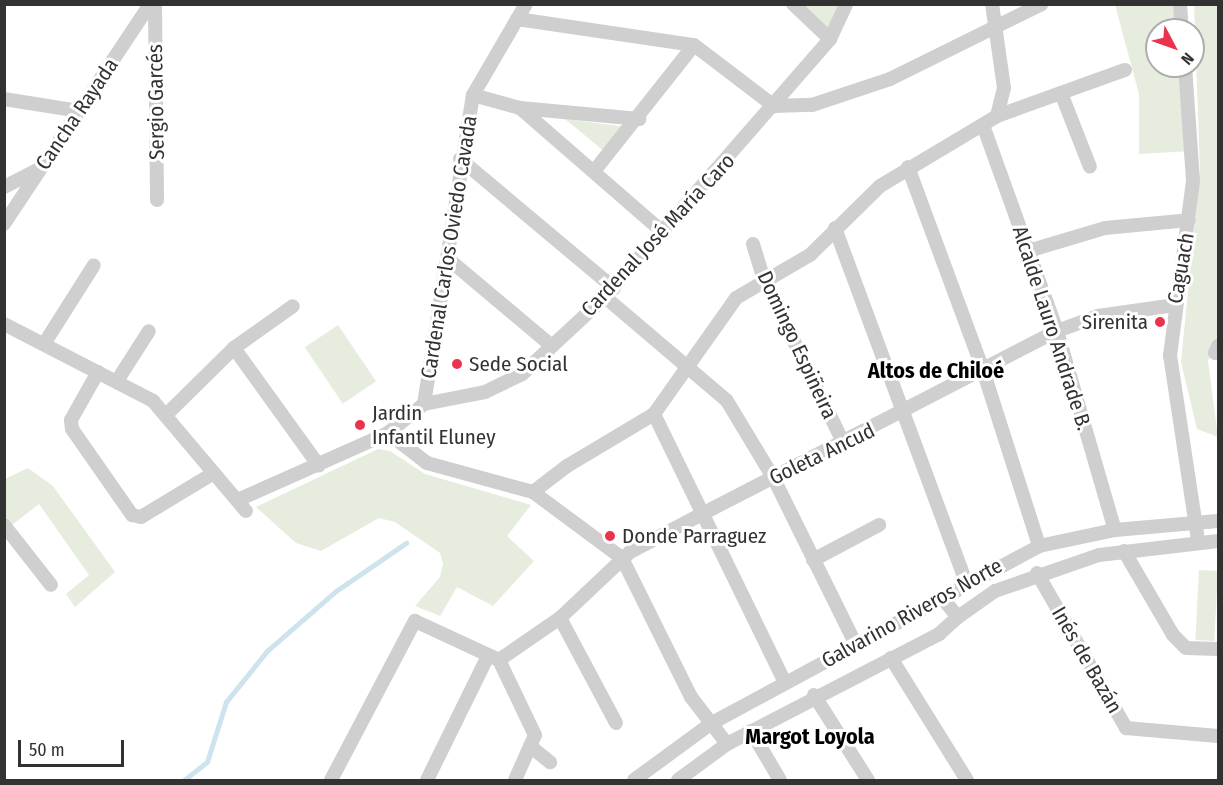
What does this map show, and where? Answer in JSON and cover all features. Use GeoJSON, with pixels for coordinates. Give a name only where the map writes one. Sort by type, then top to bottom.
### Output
{"type":"FeatureCollection","features":[{"type":"Feature","properties":{"kind":"street","name":"Cancha Rayada"},"geometry":{"type":"LineString","coordinates":[[4,224],[9,208],[40,169],[150,4]]}},
{"type":"Feature","properties":{"kind":"street","name":"Sergio Garcés"},"geometry":{"type":"LineString","coordinates":[[155,4],[157,201]]}},
{"type":"Feature","properties":{"kind":"street","name":"Cardenal Carlos Oviedo Cavada"},"geometry":{"type":"LineString","coordinates":[[214,473],[243,505],[388,433],[424,404],[460,159],[473,95],[526,4]]}},
{"type":"Feature","properties":{"kind":"street"},"geometry":{"type":"LineString","coordinates":[[793,4],[830,39]]}},
{"type":"Feature","properties":{"kind":"street","name":"Cardenal José María Caro"},"geometry":{"type":"LineString","coordinates":[[424,404],[485,392],[522,374],[609,293],[664,233],[830,39],[846,4]]}},
{"type":"Feature","properties":{"kind":"street"},"geometry":{"type":"LineString","coordinates":[[992,4],[1004,88],[997,116]]}},
{"type":"Feature","properties":{"kind":"street"},"geometry":{"type":"LineString","coordinates":[[517,19],[694,45],[774,106],[812,105],[848,94],[994,29],[1042,4]]}},
{"type":"Feature","properties":{"kind":"street"},"geometry":{"type":"LineString","coordinates":[[596,170],[639,119],[694,45]]}},
{"type":"Feature","properties":{"kind":"street"},"geometry":{"type":"LineString","coordinates":[[533,492],[567,466],[654,414],[736,298],[810,255],[835,228],[908,167],[984,128],[997,116],[1125,70]]}},
{"type":"Feature","properties":{"kind":"street","name":"Caguach"},"geometry":{"type":"LineString","coordinates":[[1186,78],[1193,181],[1170,355],[1198,541]]}},
{"type":"Feature","properties":{"kind":"street"},"geometry":{"type":"LineString","coordinates":[[1061,93],[1090,167]]}},
{"type":"Feature","properties":{"kind":"street"},"geometry":{"type":"LineString","coordinates":[[473,95],[519,108],[639,119]]}},
{"type":"Feature","properties":{"kind":"street"},"geometry":{"type":"LineString","coordinates":[[4,99],[80,111]]}},
{"type":"Feature","properties":{"kind":"street"},"geometry":{"type":"LineString","coordinates":[[519,108],[596,170],[664,233]]}},
{"type":"Feature","properties":{"kind":"street","name":"Alcalde Lauro Andrade B."},"geometry":{"type":"LineString","coordinates":[[984,128],[1057,331],[1115,530]]}},
{"type":"Feature","properties":{"kind":"street"},"geometry":{"type":"LineString","coordinates":[[460,159],[727,401],[774,479],[856,645]]}},
{"type":"Feature","properties":{"kind":"street"},"geometry":{"type":"LineString","coordinates":[[908,167],[983,370],[1039,546]]}},
{"type":"Feature","properties":{"kind":"street"},"geometry":{"type":"LineString","coordinates":[[4,187],[40,169]]}},
{"type":"Feature","properties":{"kind":"street"},"geometry":{"type":"LineString","coordinates":[[1028,251],[1105,228],[1189,220]]}},
{"type":"Feature","properties":{"kind":"street"},"geometry":{"type":"LineString","coordinates":[[835,228],[907,412],[966,582]]}},
{"type":"Feature","properties":{"kind":"street","name":"Domingo Espiñeira"},"geometry":{"type":"LineString","coordinates":[[753,244],[764,280],[844,444]]}},
{"type":"Feature","properties":{"kind":"street"},"geometry":{"type":"LineString","coordinates":[[447,258],[552,346]]}},
{"type":"Feature","properties":{"kind":"street"},"geometry":{"type":"LineString","coordinates":[[44,344],[93,265]]}},
{"type":"Feature","properties":{"kind":"street","name":"Goleta Ancud"},"geometry":{"type":"LineString","coordinates":[[493,658],[560,618],[622,558],[702,513],[907,412],[1057,331],[1098,316],[1175,305]]}},
{"type":"Feature","properties":{"kind":"street"},"geometry":{"type":"LineString","coordinates":[[168,413],[234,348],[293,306]]}},
{"type":"Feature","properties":{"kind":"street"},"geometry":{"type":"LineString","coordinates":[[4,324],[117,381],[168,413],[214,473],[141,517],[132,515],[72,429],[71,420],[98,372]]}},
{"type":"Feature","properties":{"kind":"street"},"geometry":{"type":"LineString","coordinates":[[117,381],[149,331]]}},
{"type":"Feature","properties":{"kind":"street"},"geometry":{"type":"LineString","coordinates":[[234,348],[319,466]]}},
{"type":"Feature","properties":{"kind":"street"},"geometry":{"type":"LineString","coordinates":[[654,414],[785,682]]}},
{"type":"Feature","properties":{"kind":"street"},"geometry":{"type":"LineString","coordinates":[[388,433],[427,464],[533,492],[622,558],[691,697],[727,744]]}},
{"type":"Feature","properties":{"kind":"street","name":"Galvarino Riveros Norte"},"geometry":{"type":"LineString","coordinates":[[634,780],[712,723],[785,682],[944,600],[966,582],[1039,546],[1115,530],[1218,521]]}},
{"type":"Feature","properties":{"kind":"street"},"geometry":{"type":"LineString","coordinates":[[4,525],[51,585]]}},
{"type":"Feature","properties":{"kind":"street"},"geometry":{"type":"LineString","coordinates":[[813,560],[879,525]]}},
{"type":"Feature","properties":{"kind":"street"},"geometry":{"type":"LineString","coordinates":[[680,780],[727,744],[814,695],[939,634],[958,617],[995,591],[1037,573],[1124,551],[1198,541],[1218,541]]}},
{"type":"Feature","properties":{"kind":"street"},"geometry":{"type":"LineString","coordinates":[[1124,551],[1173,635],[1186,648],[1218,649]]}},
{"type":"Feature","properties":{"kind":"street","name":"Inés de Bazán"},"geometry":{"type":"LineString","coordinates":[[1037,573],[1126,728],[1218,736]]}},
{"type":"Feature","properties":{"kind":"street"},"geometry":{"type":"LineString","coordinates":[[944,600],[958,617]]}},
{"type":"Feature","properties":{"kind":"street"},"geometry":{"type":"LineString","coordinates":[[560,618],[616,723]]}},
{"type":"Feature","properties":{"kind":"street"},"geometry":{"type":"LineString","coordinates":[[332,780],[408,627],[423,621],[493,658],[532,740],[550,762]]}},
{"type":"Feature","properties":{"kind":"street"},"geometry":{"type":"LineString","coordinates":[[426,780],[493,658]]}},
{"type":"Feature","properties":{"kind":"street"},"geometry":{"type":"LineString","coordinates":[[891,658],[967,780]]}},
{"type":"Feature","properties":{"kind":"street"},"geometry":{"type":"LineString","coordinates":[[814,695],[868,780]]}},
{"type":"Feature","properties":{"kind":"street"},"geometry":{"type":"LineString","coordinates":[[751,731],[780,780]]}},
{"type":"Feature","properties":{"kind":"street"},"geometry":{"type":"LineString","coordinates":[[515,780],[532,740]]}},
{"type":"Feature","properties":{"kind":"shaded area"},"geometry":{"type":"Polygon","coordinates":[[[803,5],[839,5],[828,28],[803,5]]]}},
{"type":"Feature","properties":{"kind":"shaded area"},"geometry":{"type":"Polygon","coordinates":[[[1115,5],[1180,5],[1181,18],[1145,18],[1145,78],[1186,78],[1191,151],[1139,154],[1139,94],[1115,5]]]}},
{"type":"Feature","properties":{"kind":"shaded area"},"geometry":{"type":"Polygon","coordinates":[[[1194,5],[1218,5],[1218,338],[1208,361],[1218,437],[1197,429],[1181,362],[1200,170],[1197,78],[1205,78],[1205,18],[1194,18],[1194,5]]]}},
{"type":"Feature","properties":{"kind":"shaded area"},"geometry":{"type":"Polygon","coordinates":[[[565,119],[627,127],[605,152],[565,119]]]}},
{"type":"Feature","properties":{"kind":"shaded area"},"geometry":{"type":"Polygon","coordinates":[[[338,325],[376,381],[343,404],[305,347],[338,325]]]}},
{"type":"Feature","properties":{"kind":"shaded area"},"geometry":{"type":"Polygon","coordinates":[[[378,449],[390,451],[425,474],[531,505],[507,536],[534,561],[493,606],[457,587],[440,616],[415,606],[440,577],[443,563],[440,553],[395,522],[379,518],[321,551],[296,543],[256,507],[378,449]]]}},
{"type":"Feature","properties":{"kind":"shaded area"},"geometry":{"type":"Polygon","coordinates":[[[28,468],[53,486],[115,572],[75,607],[66,594],[89,575],[39,504],[12,525],[5,516],[5,479],[28,468]]]}},
{"type":"Feature","properties":{"kind":"shaded area"},"geometry":{"type":"Polygon","coordinates":[[[1199,570],[1218,571],[1214,641],[1195,640],[1199,570]]]}},
{"type":"Feature","properties":{"kind":"waterway"},"geometry":{"type":"LineString","coordinates":[[184,780],[207,762],[226,702],[267,651],[336,591],[406,543]]}},
{"type":"Feature","properties":{"kind":"place","name":"Sirenita"},"geometry":{"type":"Point","coordinates":[1160,322]}},
{"type":"Feature","properties":{"kind":"place","name":"Sede Social"},"geometry":{"type":"Point","coordinates":[457,364]}},
{"type":"Feature","properties":{"kind":"place","name":"Jardin Infantil Eluney"},"geometry":{"type":"Point","coordinates":[360,425]}},
{"type":"Feature","properties":{"kind":"place","name":"Donde Parraguez"},"geometry":{"type":"Point","coordinates":[610,536]}},
{"type":"Feature","properties":{"kind":"district","name":"Altos de Chiloé"},"geometry":{"type":"Point","coordinates":[936,371]}},
{"type":"Feature","properties":{"kind":"district","name":"Margot Loyola"},"geometry":{"type":"Point","coordinates":[810,737]}}]}
